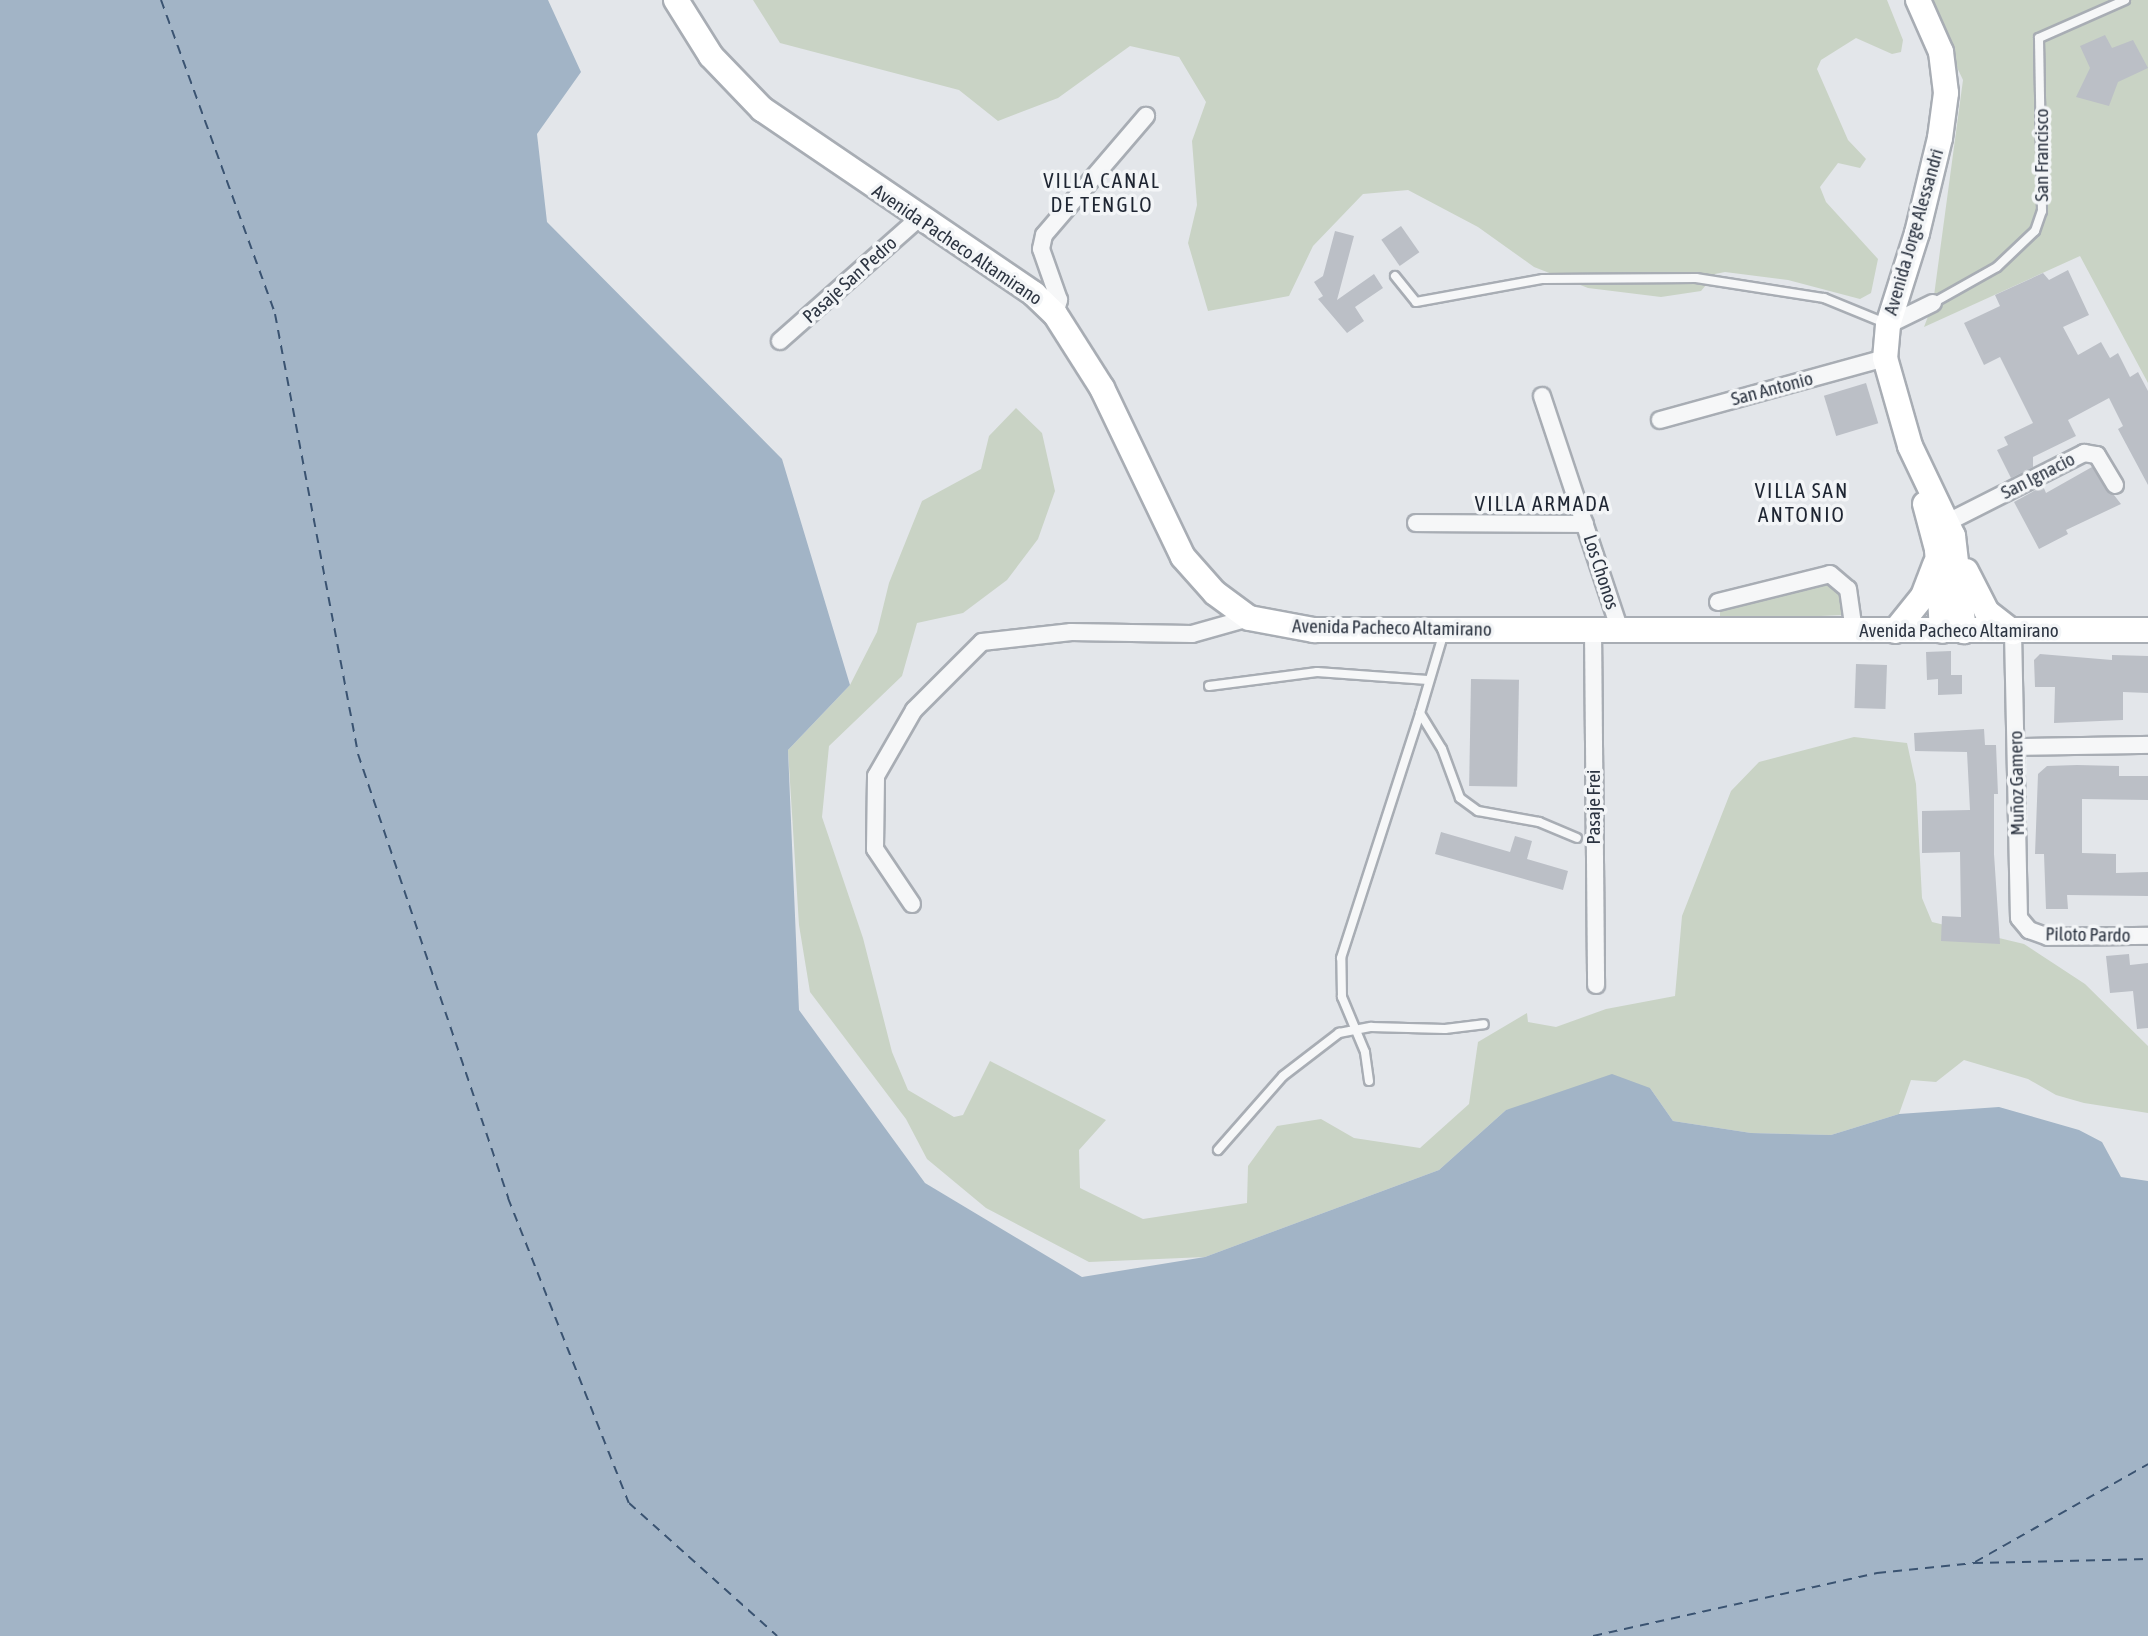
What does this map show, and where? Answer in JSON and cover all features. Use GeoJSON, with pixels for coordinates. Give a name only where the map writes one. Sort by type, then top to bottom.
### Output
{"type":"FeatureCollection","features":[{"type":"Feature","properties":{"kind":"main road","name":"Avenida Pacheco Altamirano"},"geometry":{"type":"LineString","coordinates":[[676,0],[710,57],[762,109],[1034,294],[1055,314],[1102,388],[1184,558],[1215,593],[1250,618],[1314,630],[2148,630]]}},
{"type":"Feature","properties":{"kind":"main road","name":"Avenida Jorge Alessandri"},"geometry":{"type":"LineString","coordinates":[[1918,0],[1941,52],[1946,93],[1917,233],[1888,325],[1885,358],[1917,464],[1947,550]]}},
{"type":"Feature","properties":{"kind":"main road","name":"Avenida Jorge Alessandri"},"geometry":{"type":"LineString","coordinates":[[1917,464],[1948,522],[1947,550],[1953,631]]}},
{"type":"Feature","properties":{"kind":"main road"},"geometry":{"type":"LineString","coordinates":[[1895,631],[1923,596],[1947,550],[1982,604],[2013,632]]}},
{"type":"Feature","properties":{"kind":"street"},"geometry":{"type":"LineString","coordinates":[[1055,314],[1059,300],[1041,249],[1044,235],[1146,116]]}},
{"type":"Feature","properties":{"kind":"street","name":"Pasaje San Pedro"},"geometry":{"type":"LineString","coordinates":[[780,341],[919,218]]}},
{"type":"Feature","properties":{"kind":"street","name":"San Francisco"},"geometry":{"type":"LineString","coordinates":[[1888,325],[1933,303]]}},
{"type":"Feature","properties":{"kind":"street","name":"San Antonio"},"geometry":{"type":"LineString","coordinates":[[1660,420],[1885,358]]}},
{"type":"Feature","properties":{"kind":"street","name":"Los Chonos"},"geometry":{"type":"LineString","coordinates":[[1542,396],[1619,628]]}},
{"type":"Feature","properties":{"kind":"street","name":"San Ignacio"},"geometry":{"type":"LineString","coordinates":[[1948,522],[2091,451],[2115,485]]}},
{"type":"Feature","properties":{"kind":"street"},"geometry":{"type":"LineString","coordinates":[[1416,523],[1585,524]]}},
{"type":"Feature","properties":{"kind":"street"},"geometry":{"type":"LineString","coordinates":[[1718,603],[1830,574],[1848,589],[1854,631]]}},
{"type":"Feature","properties":{"kind":"street"},"geometry":{"type":"LineString","coordinates":[[912,904],[875,849],[876,776],[914,710],[982,642],[1071,632],[1192,634],[1250,618]]}},
{"type":"Feature","properties":{"kind":"street","name":"Pasaje Frei"},"geometry":{"type":"LineString","coordinates":[[1593,629],[1596,985]]}},
{"type":"Feature","properties":{"kind":"street","name":"Muñoz Gamero"},"geometry":{"type":"LineString","coordinates":[[2013,632],[2019,918],[2029,930]]}},
{"type":"Feature","properties":{"kind":"street"},"geometry":{"type":"LineString","coordinates":[[2017,747],[2148,745]]}},
{"type":"Feature","properties":{"kind":"street","name":"Piloto Pardo"},"geometry":{"type":"LineString","coordinates":[[2029,930],[2048,937],[2148,936]]}},
{"type":"Feature","properties":{"kind":"lane","name":"San Francisco"},"geometry":{"type":"LineString","coordinates":[[1933,303],[1997,267],[2035,231],[2042,211],[2039,38],[2125,0]]}},
{"type":"Feature","properties":{"kind":"lane"},"geometry":{"type":"LineString","coordinates":[[1395,276],[1416,302],[1543,279],[1696,278],[1824,298],[1888,325]]}},
{"type":"Feature","properties":{"kind":"lane"},"geometry":{"type":"LineString","coordinates":[[1369,1081],[1356,1028],[1342,997],[1341,958],[1445,630]]}},
{"type":"Feature","properties":{"kind":"lane"},"geometry":{"type":"LineString","coordinates":[[1209,686],[1317,671],[1428,680]]}},
{"type":"Feature","properties":{"kind":"lane"},"geometry":{"type":"LineString","coordinates":[[1420,713],[1436,736],[1460,798],[1468,807],[1539,822],[1577,838]]}},
{"type":"Feature","properties":{"kind":"lane"},"geometry":{"type":"LineString","coordinates":[[1218,1150],[1303,1059],[1339,1033],[1356,1028],[1484,1024]]}},
{"type":"Feature","properties":{"kind":"green space"},"geometry":{"type":"Polygon","coordinates":[[[753,0],[1887,0],[1903,40],[1901,52],[1892,54],[1856,38],[1821,60],[1817,69],[1848,140],[1866,159],[1860,168],[1838,163],[1820,187],[1826,202],[1878,259],[1871,293],[1860,299],[1788,280],[1725,272],[1715,274],[1701,291],[1661,297],[1588,288],[1534,267],[1478,227],[1408,190],[1363,194],[1313,246],[1289,296],[1208,311],[1188,243],[1197,205],[1192,141],[1206,102],[1179,57],[1130,46],[1058,98],[998,121],[959,90],[780,43],[753,0]]]}},
{"type":"Feature","properties":{"kind":"green space"},"geometry":{"type":"Polygon","coordinates":[[[1925,0],[2148,0],[2148,383],[2080,256],[1924,327],[1933,303],[1963,80],[1925,0]]]}},
{"type":"Feature","properties":{"kind":"green space"},"geometry":{"type":"Polygon","coordinates":[[[1016,408],[1042,433],[1055,491],[1038,539],[1007,580],[963,613],[917,623],[902,676],[829,746],[822,817],[863,938],[892,1052],[908,1090],[954,1117],[963,1115],[990,1061],[1106,1120],[1079,1150],[1080,1188],[1143,1219],[1247,1203],[1248,1166],[1277,1126],[1321,1119],[1354,1138],[1420,1148],[1469,1104],[1478,1042],[1527,1013],[1528,1022],[1556,1027],[1606,1009],[1675,996],[1682,916],[1731,791],[1759,762],[1854,737],[1907,743],[1916,784],[1922,898],[1932,922],[2024,944],[2085,984],[2148,1046],[2148,1113],[2084,1103],[2056,1095],[2028,1079],[1964,1060],[1936,1082],[1911,1080],[1899,1114],[1831,1135],[1751,1133],[1673,1121],[1650,1088],[1506,1110],[1439,1170],[1205,1257],[1089,1262],[986,1208],[927,1159],[906,1119],[810,992],[799,925],[788,750],[850,685],[877,632],[889,583],[922,501],[981,469],[989,436],[1016,408]]]}},
{"type":"Feature","properties":{"kind":"green space"},"geometry":{"type":"Polygon","coordinates":[[[1826,579],[1840,585],[1845,615],[1720,620],[1720,608],[1816,587],[1826,579]]]}},
{"type":"Feature","properties":{"kind":"water"},"geometry":{"type":"Polygon","coordinates":[[[0,0],[548,0],[581,72],[537,134],[547,222],[782,459],[850,685],[788,750],[799,1010],[925,1183],[1082,1277],[1205,1257],[1439,1170],[1506,1110],[1612,1074],[1650,1088],[1673,1121],[1751,1133],[1831,1135],[1899,1114],[1999,1107],[2079,1130],[2102,1142],[2121,1177],[2148,1181],[2148,1636],[0,1636],[0,0]]]}},
{"type":"Feature","properties":{"kind":"building"},"geometry":{"type":"Polygon","coordinates":[[[2105,35],[2112,48],[2133,40],[2148,68],[2118,82],[2109,106],[2076,97],[2090,68],[2080,46],[2105,35]]]}},
{"type":"Feature","properties":{"kind":"building"},"geometry":{"type":"Polygon","coordinates":[[[1401,226],[1419,252],[1400,266],[1381,240],[1401,226]]]}},
{"type":"Feature","properties":{"kind":"building"},"geometry":{"type":"Polygon","coordinates":[[[1335,231],[1354,236],[1337,300],[1374,274],[1383,288],[1355,307],[1364,321],[1347,333],[1318,299],[1323,296],[1314,282],[1323,276],[1335,231]]]}},
{"type":"Feature","properties":{"kind":"building"},"geometry":{"type":"Polygon","coordinates":[[[2068,270],[2089,315],[2063,327],[2078,355],[2101,342],[2110,358],[2118,353],[2130,377],[2138,372],[2148,391],[2148,485],[2118,429],[2123,426],[2109,398],[2068,420],[2076,436],[2033,457],[2033,467],[2011,478],[1997,450],[2008,445],[2004,437],[2033,423],[2000,357],[1984,365],[1964,323],[2000,306],[1995,295],[2043,273],[2049,280],[2068,270]]]}},
{"type":"Feature","properties":{"kind":"building"},"geometry":{"type":"Polygon","coordinates":[[[1866,383],[1878,423],[1836,436],[1824,396],[1866,383]]]}},
{"type":"Feature","properties":{"kind":"building"},"geometry":{"type":"Polygon","coordinates":[[[2092,467],[2121,504],[2066,530],[2068,534],[2039,549],[2014,502],[2043,486],[2046,493],[2092,467]]]}},
{"type":"Feature","properties":{"kind":"building"},"geometry":{"type":"Polygon","coordinates":[[[1951,651],[1951,675],[1962,675],[1962,694],[1938,695],[1938,679],[1927,680],[1926,652],[1951,651]]]}},
{"type":"Feature","properties":{"kind":"building"},"geometry":{"type":"Polygon","coordinates":[[[2040,654],[2112,660],[2112,655],[2148,656],[2148,693],[2123,692],[2123,720],[2054,723],[2055,687],[2035,687],[2034,660],[2040,654]]]}},
{"type":"Feature","properties":{"kind":"building"},"geometry":{"type":"Polygon","coordinates":[[[1856,664],[1887,665],[1885,709],[1854,708],[1856,664]]]}},
{"type":"Feature","properties":{"kind":"building"},"geometry":{"type":"Polygon","coordinates":[[[1471,679],[1519,680],[1517,787],[1469,786],[1471,679]]]}},
{"type":"Feature","properties":{"kind":"building"},"geometry":{"type":"Polygon","coordinates":[[[1984,729],[1985,745],[1996,745],[1998,794],[1994,794],[1994,854],[2000,944],[1941,941],[1942,916],[1961,917],[1960,852],[1922,853],[1922,811],[1970,810],[1967,752],[1915,751],[1914,733],[1984,729]]]}},
{"type":"Feature","properties":{"kind":"building"},"geometry":{"type":"Polygon","coordinates":[[[2047,766],[2119,766],[2119,776],[2148,776],[2148,800],[2082,799],[2082,853],[2116,854],[2116,873],[2148,872],[2148,896],[2067,895],[2068,909],[2046,909],[2044,854],[2035,854],[2038,774],[2047,766]]]}},
{"type":"Feature","properties":{"kind":"building"},"geometry":{"type":"Polygon","coordinates":[[[1441,832],[1510,852],[1515,836],[1532,841],[1527,859],[1568,871],[1563,890],[1435,854],[1441,832]]]}},
{"type":"Feature","properties":{"kind":"building"},"geometry":{"type":"Polygon","coordinates":[[[2129,954],[2130,965],[2148,963],[2148,1028],[2137,1029],[2133,991],[2110,993],[2106,956],[2129,954]]]}},
{"type":"Feature","properties":{"kind":"ferry route"},"geometry":{"type":"LineString","coordinates":[[161,0],[275,314],[358,754],[508,1198],[629,1503],[777,1636]]}},
{"type":"Feature","properties":{"kind":"ferry route"},"geometry":{"type":"LineString","coordinates":[[1975,1562],[2148,1464]]}},
{"type":"Feature","properties":{"kind":"ferry route"},"geometry":{"type":"LineString","coordinates":[[1593,1636],[1877,1573],[1974,1563],[2148,1559]]}},
{"type":"Feature","properties":{"kind":"district","name":"VILLA CANAL DE TENGLO"},"geometry":{"type":"Point","coordinates":[1102,192]}},
{"type":"Feature","properties":{"kind":"district","name":"VILLA SAN ANTONIO"},"geometry":{"type":"Point","coordinates":[1802,502]}},
{"type":"Feature","properties":{"kind":"district","name":"VILLA ARMADA"},"geometry":{"type":"Point","coordinates":[1543,503]}}]}
